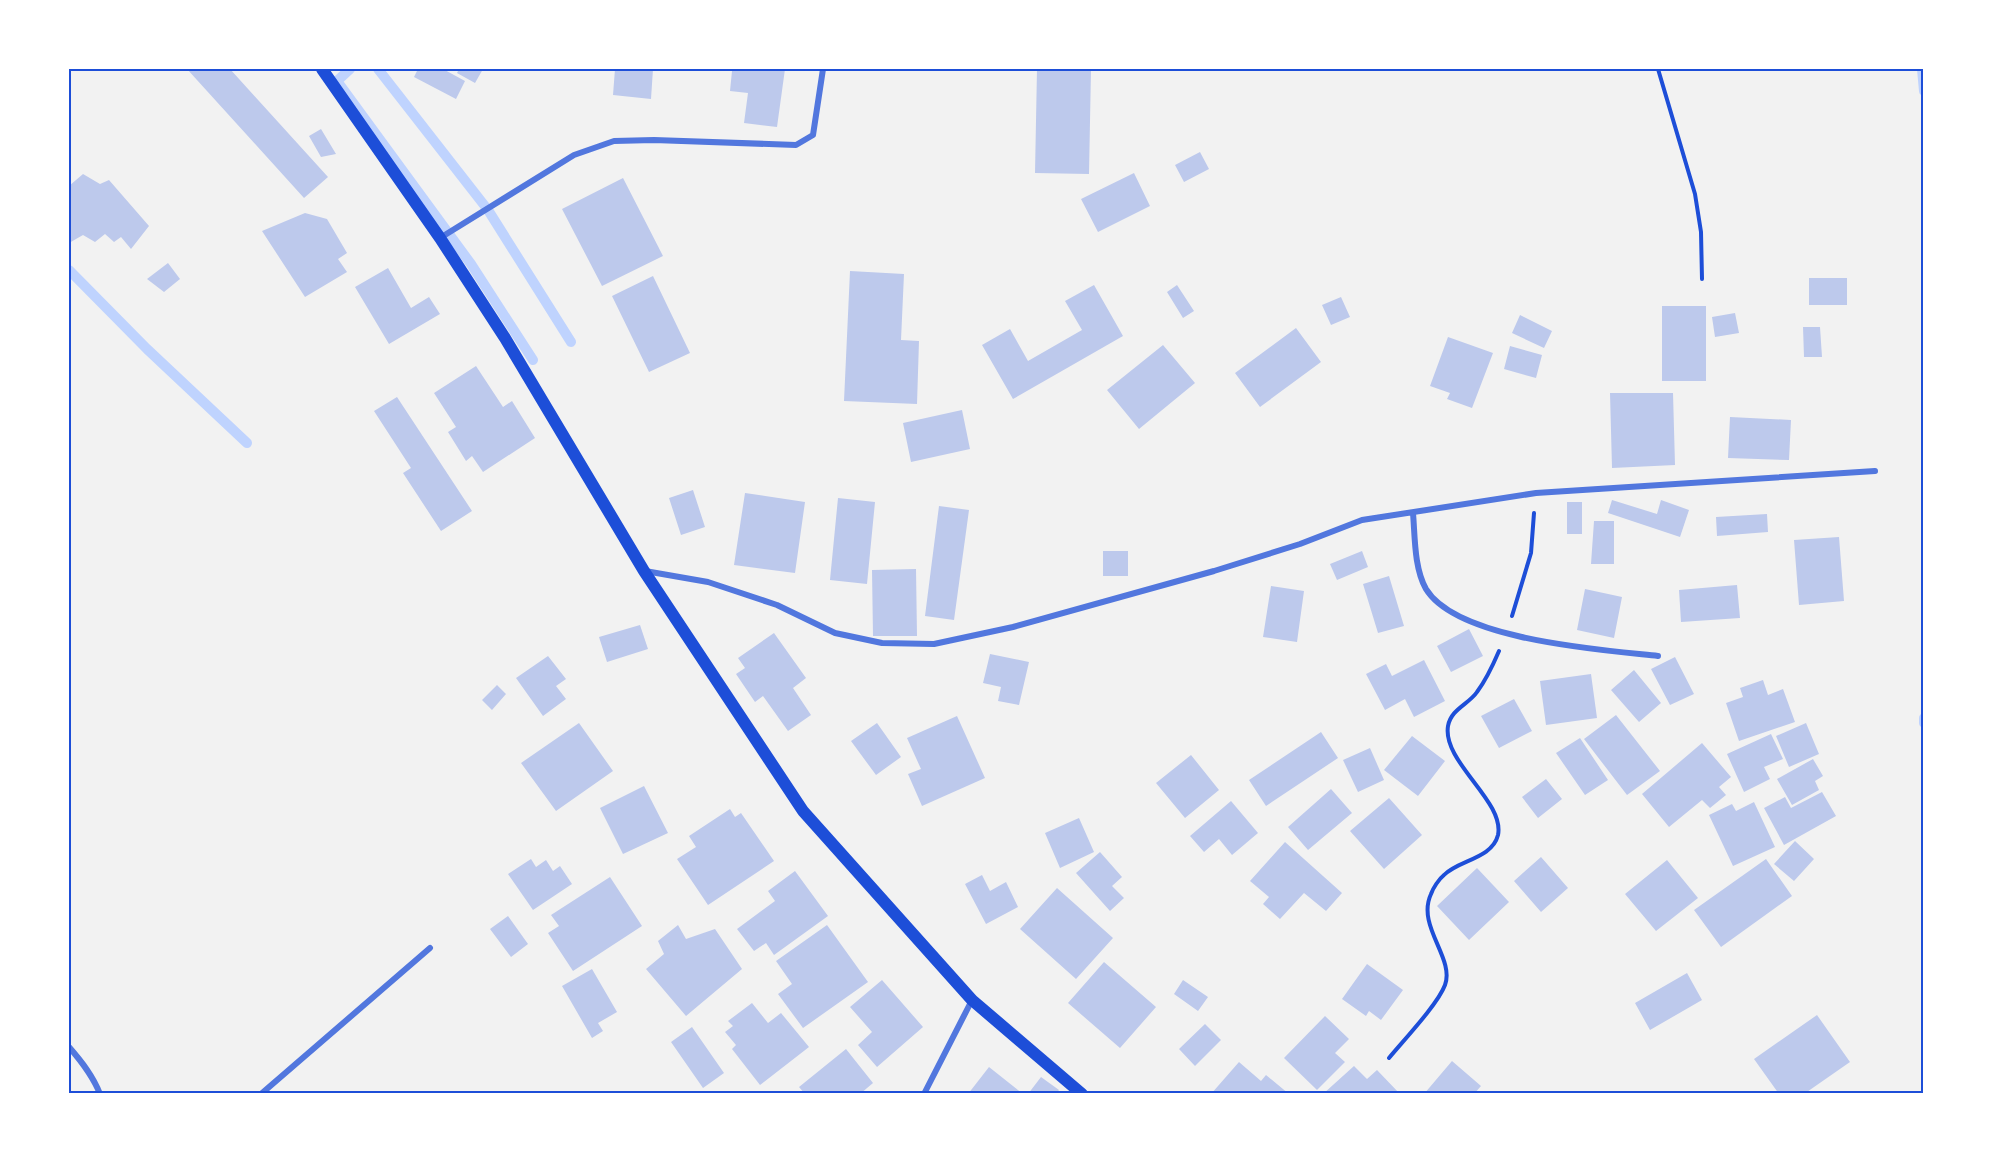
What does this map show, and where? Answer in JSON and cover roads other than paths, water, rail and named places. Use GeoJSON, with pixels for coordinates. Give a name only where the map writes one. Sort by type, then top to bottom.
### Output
{"type":"FeatureCollection","features":[{"type":"Feature","properties":{"kind":"main road"},"geometry":{"type":"LineString","coordinates":[[322,69],[440,238],[505,338],[644,571],[803,811],[972,1000],[1082,1094]]}},
{"type":"Feature","properties":{"kind":"street"},"geometry":{"type":"LineString","coordinates":[[440,238],[574,155],[614,141],[654,140],[796,145],[813,135],[823,69]]}},
{"type":"Feature","properties":{"kind":"street"},"geometry":{"type":"LineString","coordinates":[[644,571],[708,582],[777,605],[835,633],[882,643],[934,644],[1013,627],[1214,571],[1300,544],[1362,520],[1536,493],[1875,471]]}},
{"type":"Feature","properties":{"kind":"street"},"geometry":{"type":"LineString","coordinates":[[1413,513],[1419,568],[1425,587],[1436,602],[1462,618],[1506,633],[1584,649],[1658,656]]}},
{"type":"Feature","properties":{"kind":"street"},"geometry":{"type":"LineString","coordinates":[[261,1094],[430,948]]}},
{"type":"Feature","properties":{"kind":"street"},"geometry":{"type":"LineString","coordinates":[[924,1094],[972,1000]]}},
{"type":"Feature","properties":{"kind":"street"},"geometry":{"type":"LineString","coordinates":[[69,1047],[82,1061],[100,1094]]}},
{"type":"Feature","properties":{"kind":"waterway"},"geometry":{"type":"LineString","coordinates":[[350,69],[337,81],[471,264],[533,360]]}},
{"type":"Feature","properties":{"kind":"waterway"},"geometry":{"type":"LineString","coordinates":[[378,69],[488,210],[571,342]]}},
{"type":"Feature","properties":{"kind":"waterway"},"geometry":{"type":"LineString","coordinates":[[1922,69],[1924,91]]}},
{"type":"Feature","properties":{"kind":"waterway"},"geometry":{"type":"LineString","coordinates":[[69,270],[147,349],[247,443]]}},
{"type":"Feature","properties":{"kind":"waterway"},"geometry":{"type":"LineString","coordinates":[[1924,718],[1924,723]]}}]}
